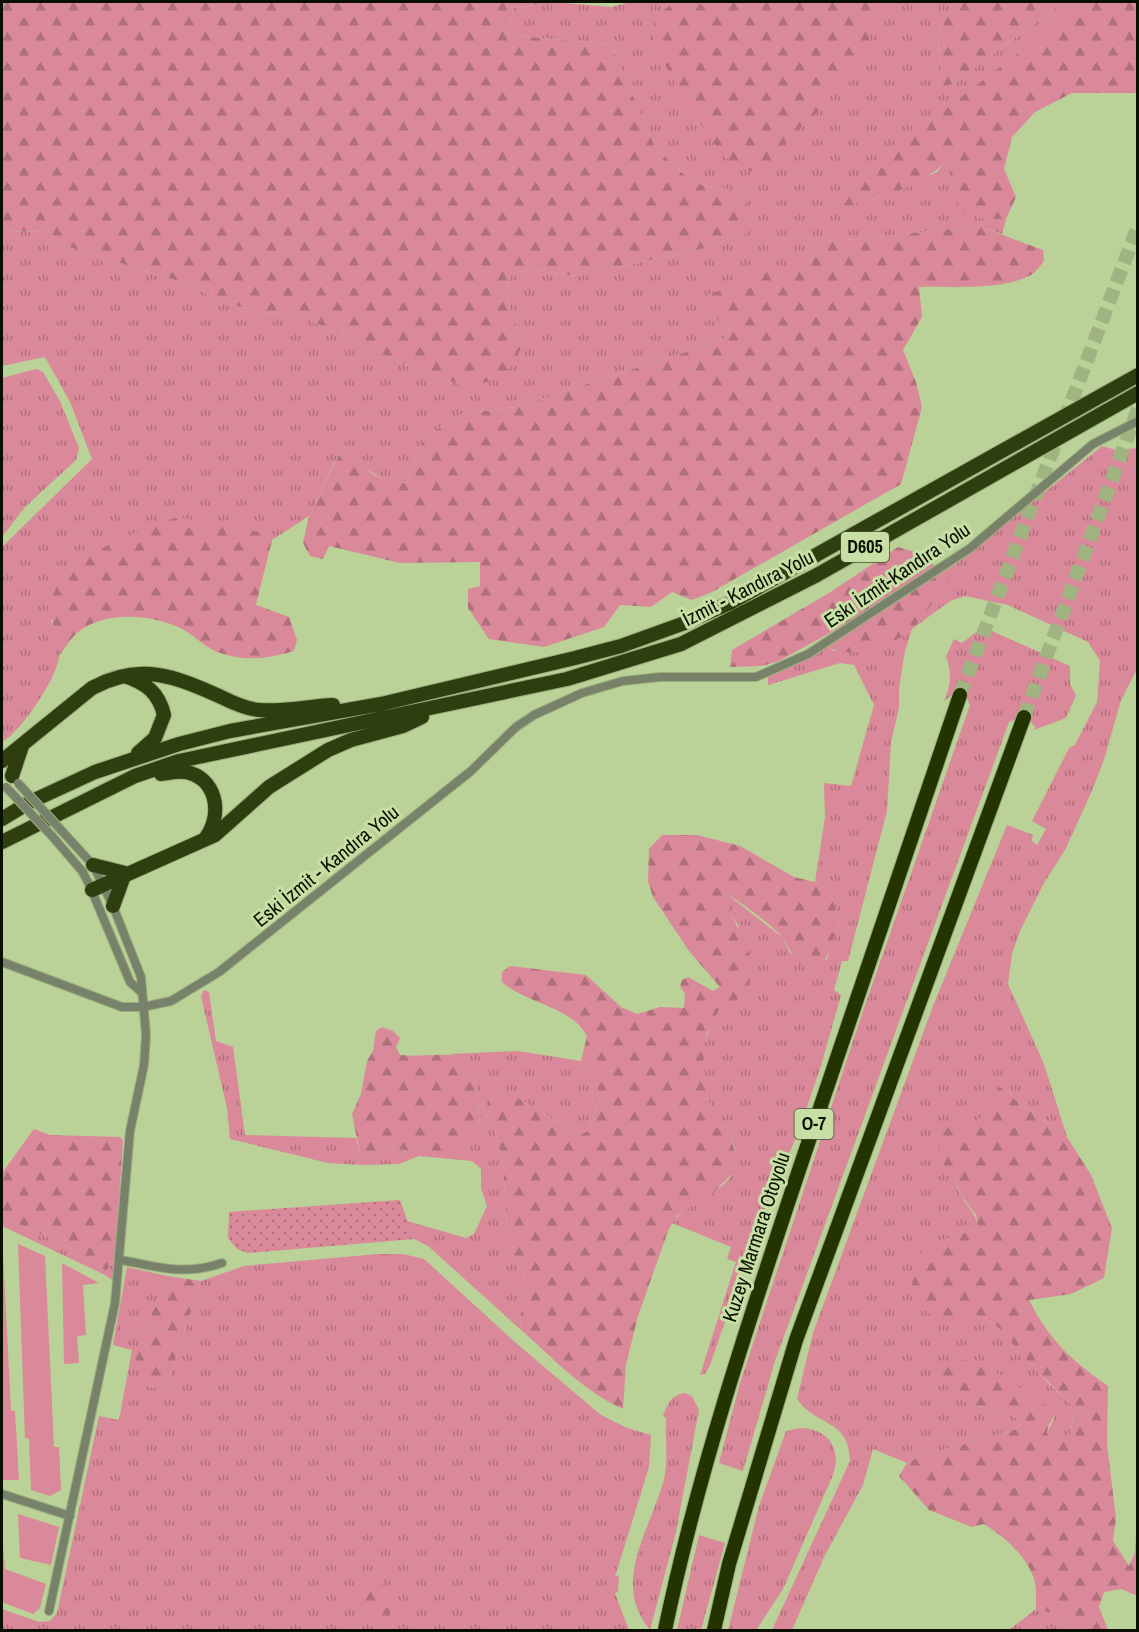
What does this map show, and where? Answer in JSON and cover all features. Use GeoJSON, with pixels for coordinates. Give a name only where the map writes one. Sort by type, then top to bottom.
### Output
{"type":"FeatureCollection","features":[{"type":"Feature","properties":{"kind":"highway"},"geometry":{"type":"LineString","coordinates":[[2,819],[30,802],[131,758],[230,731],[381,704],[621,646],[682,624],[732,602],[1137,375]]}},
{"type":"Feature","properties":{"kind":"highway","name":"İzmit - Kandıra Yolu"},"geometry":{"type":"LineString","coordinates":[[446,706],[567,679],[681,644],[817,574],[1137,393]]}},
{"type":"Feature","properties":{"kind":"highway"},"geometry":{"type":"LineString","coordinates":[[2,763],[92,688],[108,679],[124,676],[164,674],[234,703],[258,710],[381,704]]}},
{"type":"Feature","properties":{"kind":"highway"},"geometry":{"type":"LineString","coordinates":[[124,676],[147,686],[156,694],[164,716],[155,738],[131,758]]}},
{"type":"Feature","properties":{"kind":"highway","name":"Kuzey Marmara Otoyolu"},"geometry":{"type":"LineString","coordinates":[[665,1630],[681,1557],[746,1327],[850,1011],[960,695]]}},
{"type":"Feature","properties":{"kind":"highway"},"geometry":{"type":"LineString","coordinates":[[2,842],[135,776],[179,762],[255,743],[338,730],[446,706]]}},
{"type":"Feature","properties":{"kind":"highway"},"geometry":{"type":"LineString","coordinates":[[98,887],[125,873],[215,835],[268,787],[328,750],[351,740],[403,726],[446,706]]}},
{"type":"Feature","properties":{"kind":"highway"},"geometry":{"type":"LineString","coordinates":[[714,1630],[729,1564],[796,1340],[1024,717]]}},
{"type":"Feature","properties":{"kind":"highway"},"geometry":{"type":"LineString","coordinates":[[2,748],[23,744]]}},
{"type":"Feature","properties":{"kind":"highway"},"geometry":{"type":"LineString","coordinates":[[10,782],[23,744]]}},
{"type":"Feature","properties":{"kind":"highway"},"geometry":{"type":"LineString","coordinates":[[135,776],[189,773],[208,786],[216,810],[210,832],[203,841]]}},
{"type":"Feature","properties":{"kind":"highway"},"geometry":{"type":"LineString","coordinates":[[93,866],[125,873]]}},
{"type":"Feature","properties":{"kind":"highway"},"geometry":{"type":"LineString","coordinates":[[113,906],[125,873]]}},
{"type":"Feature","properties":{"kind":"street","name":"Eskı İzmit-Kandıra Yolu"},"geometry":{"type":"LineString","coordinates":[[516,727],[534,715],[582,693],[623,681],[756,676],[808,654],[969,549],[1093,444],[1137,421]]}},
{"type":"Feature","properties":{"kind":"street","name":"Eski İzmit - Kandıra Yolu"},"geometry":{"type":"LineString","coordinates":[[143,1007],[171,1001],[219,972],[471,771],[516,727]]}},
{"type":"Feature","properties":{"kind":"street"},"geometry":{"type":"LineString","coordinates":[[2,763],[10,782],[52,836],[113,906],[141,977],[140,991],[145,1017],[144,1065],[130,1131],[121,1260],[115,1303],[49,1611]]}},
{"type":"Feature","properties":{"kind":"street"},"geometry":{"type":"LineString","coordinates":[[10,782],[62,830],[93,866],[130,982],[140,991]]}},
{"type":"Feature","properties":{"kind":"street"},"geometry":{"type":"LineString","coordinates":[[2,962],[122,1006],[143,1007]]}},
{"type":"Feature","properties":{"kind":"street"},"geometry":{"type":"LineString","coordinates":[[121,1260],[183,1272],[201,1271],[222,1263]]}},
{"type":"Feature","properties":{"kind":"street"},"geometry":{"type":"LineString","coordinates":[[2,1494],[70,1516]]}},
{"type":"Feature","properties":{"kind":"green space"},"geometry":{"type":"Polygon","coordinates":[[[2,2],[552,2],[514,8],[507,35],[610,44],[655,147],[693,183],[747,193],[747,233],[701,249],[576,276],[530,270],[512,273],[506,294],[522,344],[515,363],[494,380],[467,387],[415,369],[305,318],[256,311],[226,303],[188,284],[69,247],[49,232],[2,231],[2,2]]]}},
{"type":"Feature","properties":{"kind":"green space"},"geometry":{"type":"Polygon","coordinates":[[[552,2],[612,7],[630,2],[956,2],[940,33],[938,47],[942,74],[940,87],[954,83],[1064,2],[1085,2],[996,72],[871,201],[937,172],[948,159],[952,188],[984,219],[1006,219],[1002,234],[979,226],[810,244],[811,267],[715,317],[730,332],[723,340],[516,407],[462,414],[424,438],[407,483],[388,482],[339,453],[309,516],[272,540],[259,532],[51,620],[59,648],[57,666],[45,691],[27,717],[10,737],[2,742],[2,547],[92,459],[70,402],[45,357],[2,366],[2,231],[49,232],[69,247],[188,284],[226,303],[256,311],[305,318],[415,369],[467,387],[522,344],[506,294],[512,273],[530,270],[576,276],[701,249],[747,233],[747,193],[693,183],[655,147],[610,44],[507,35],[514,8],[552,2]]]}},
{"type":"Feature","properties":{"kind":"green space"},"geometry":{"type":"Polygon","coordinates":[[[677,2],[695,2],[713,10],[723,2],[883,2],[865,49],[847,78],[823,95],[816,114],[789,138],[765,172],[750,171],[724,157],[687,104],[654,45],[654,21],[665,9],[677,2]]]}},
{"type":"Feature","properties":{"kind":"green space"},"geometry":{"type":"Polygon","coordinates":[[[956,2],[1064,2],[954,83],[939,88],[940,33],[956,2]]]}},
{"type":"Feature","properties":{"kind":"green space"},"geometry":{"type":"Polygon","coordinates":[[[1085,2],[1137,2],[1137,93],[1072,93],[1035,112],[1012,137],[1004,169],[1016,197],[1006,219],[984,219],[961,212],[952,188],[948,160],[924,178],[876,199],[829,207],[824,202],[1085,2]]]}},
{"type":"Feature","properties":{"kind":"green space"},"geometry":{"type":"Polygon","coordinates":[[[979,226],[1043,250],[1044,261],[1031,275],[991,286],[919,287],[922,317],[903,350],[916,382],[922,407],[901,484],[712,592],[692,600],[672,592],[651,607],[620,605],[604,627],[544,647],[489,639],[468,608],[468,589],[480,586],[480,562],[400,563],[329,546],[323,559],[310,556],[303,543],[309,516],[344,444],[364,467],[378,477],[407,483],[424,438],[462,414],[516,407],[723,340],[730,332],[715,317],[708,295],[785,265],[811,267],[809,244],[979,226]]]}},
{"type":"Feature","properties":{"kind":"green space"},"geometry":{"type":"Polygon","coordinates":[[[36,369],[43,372],[60,401],[79,448],[76,460],[25,507],[2,537],[2,378],[36,369]]]}},
{"type":"Feature","properties":{"kind":"green space"},"geometry":{"type":"Polygon","coordinates":[[[1102,446],[1116,450],[1137,448],[1137,669],[1121,700],[1104,760],[1091,793],[1065,850],[1044,883],[1021,929],[1012,953],[1008,984],[1044,1064],[1067,1137],[1014,1099],[1009,1090],[977,1122],[965,1128],[957,1153],[955,1170],[957,1186],[974,1214],[978,1228],[958,1236],[948,1320],[966,1315],[981,1317],[998,1326],[1047,1382],[1071,1404],[1073,1418],[1070,1434],[1056,1443],[1047,1433],[1056,1414],[990,1369],[967,1404],[1004,1412],[1022,1421],[1017,1429],[919,1457],[907,1463],[873,1449],[863,1485],[825,1555],[792,1630],[772,1630],[850,1461],[844,1437],[830,1424],[805,1408],[797,1399],[813,1333],[933,1006],[1007,825],[1033,835],[1032,841],[1037,845],[1046,829],[1032,821],[1069,748],[1075,745],[1097,702],[1100,661],[1088,642],[1008,605],[965,596],[950,601],[912,629],[957,563],[1102,446]]]}},
{"type":"Feature","properties":{"kind":"green space"},"geometry":{"type":"Polygon","coordinates":[[[178,517],[259,532],[272,540],[256,605],[289,617],[297,640],[294,651],[265,657],[247,658],[227,655],[217,652],[183,630],[166,623],[154,619],[126,617],[100,621],[88,626],[74,635],[60,655],[52,621],[52,604],[56,587],[63,576],[92,554],[110,544],[178,517]]]}},
{"type":"Feature","properties":{"kind":"green space"},"geometry":{"type":"Polygon","coordinates":[[[898,547],[922,554],[935,566],[837,629],[779,661],[762,666],[730,667],[732,650],[829,593],[898,547]]]}},
{"type":"Feature","properties":{"kind":"green space"},"geometry":{"type":"Polygon","coordinates":[[[957,563],[925,613],[905,635],[884,646],[859,652],[836,650],[827,646],[957,563]]]}},
{"type":"Feature","properties":{"kind":"green space"},"geometry":{"type":"Polygon","coordinates":[[[983,627],[1070,666],[1070,684],[1076,695],[1066,718],[1034,730],[1035,727],[1027,719],[1020,718],[1009,722],[775,1361],[743,1471],[719,1463],[740,1383],[864,1008],[970,705],[967,699],[952,695],[944,701],[950,679],[946,656],[954,639],[962,643],[983,627]]]}},
{"type":"Feature","properties":{"kind":"green space"},"geometry":{"type":"Polygon","coordinates":[[[912,629],[905,651],[899,688],[899,708],[891,742],[887,811],[848,961],[842,961],[834,990],[841,995],[821,1066],[798,1133],[759,1223],[710,1365],[705,1374],[700,1375],[736,1262],[727,1259],[731,1247],[672,1223],[686,1209],[725,1183],[735,1167],[735,1149],[732,1140],[708,1100],[702,1079],[702,1055],[712,1021],[720,1009],[745,995],[738,925],[728,909],[724,892],[782,937],[791,954],[827,960],[831,940],[840,923],[830,891],[815,882],[825,817],[824,783],[851,786],[874,705],[854,665],[840,663],[768,685],[768,677],[803,661],[827,646],[834,651],[912,629]]]}},
{"type":"Feature","properties":{"kind":"green space"},"geometry":{"type":"Polygon","coordinates":[[[662,835],[697,835],[740,846],[794,877],[815,882],[830,891],[840,923],[822,965],[817,971],[809,969],[798,962],[777,931],[724,893],[744,941],[751,974],[745,995],[719,1010],[706,1035],[702,1075],[707,1099],[729,1133],[737,1158],[735,1171],[709,1197],[677,1215],[668,1231],[638,1316],[626,1365],[623,1409],[582,1384],[520,1329],[524,1274],[508,1247],[503,1163],[495,1130],[486,1114],[488,1099],[499,1093],[518,1098],[580,1135],[588,1131],[598,1101],[597,1087],[581,1061],[587,1036],[570,1018],[524,996],[502,982],[502,972],[510,966],[586,975],[621,1007],[637,1014],[660,1007],[684,1008],[685,994],[680,986],[682,980],[688,977],[713,991],[720,987],[689,951],[653,897],[648,881],[649,849],[662,835]]]}},
{"type":"Feature","properties":{"kind":"green space"},"geometry":{"type":"Polygon","coordinates":[[[204,990],[209,992],[216,1041],[233,1047],[245,1135],[356,1138],[361,1159],[369,1159],[384,1145],[425,1151],[452,1148],[464,1142],[473,1133],[480,1121],[475,1082],[467,1066],[450,1054],[518,1051],[581,1061],[594,1080],[598,1094],[596,1110],[588,1131],[580,1135],[518,1098],[486,1114],[495,1130],[503,1163],[508,1247],[524,1274],[520,1329],[428,1246],[414,1239],[407,1221],[466,1238],[474,1234],[487,1206],[481,1188],[481,1169],[472,1161],[419,1156],[399,1164],[328,1163],[230,1139],[227,1108],[201,996],[204,990]]]}},
{"type":"Feature","properties":{"kind":"green space"},"geometry":{"type":"Polygon","coordinates":[[[382,1027],[393,1031],[400,1038],[396,1047],[400,1055],[448,1055],[466,1062],[475,1080],[480,1121],[473,1134],[464,1143],[452,1149],[425,1152],[384,1145],[369,1159],[361,1159],[352,1114],[361,1094],[367,1061],[373,1051],[376,1031],[382,1027]]]}},
{"type":"Feature","properties":{"kind":"green space"},"geometry":{"type":"Polygon","coordinates":[[[998,1087],[1009,1090],[1014,1099],[1067,1137],[1091,1175],[1112,1228],[1104,1278],[1071,1294],[1029,1300],[1045,1327],[1062,1349],[1108,1386],[1107,1444],[1116,1518],[1113,1541],[1129,1566],[1135,1552],[1137,1520],[1138,1596],[1121,1589],[1104,1592],[1099,1607],[1108,1630],[1072,1630],[1052,1613],[1036,1609],[1036,1588],[1033,1576],[1013,1546],[984,1524],[972,1527],[929,1510],[899,1476],[907,1463],[919,1457],[1017,1429],[1022,1421],[1004,1412],[967,1404],[939,1379],[939,1363],[953,1360],[968,1361],[997,1373],[1056,1414],[1049,1424],[1047,1433],[1056,1443],[1070,1434],[1073,1419],[1071,1404],[1019,1352],[1002,1330],[979,1317],[969,1316],[947,1320],[934,1316],[917,1300],[913,1288],[912,1276],[921,1254],[936,1242],[978,1228],[976,1215],[961,1195],[952,1171],[940,1162],[939,1137],[948,1127],[968,1125],[980,1118],[990,1105],[998,1087]]]}},
{"type":"Feature","properties":{"kind":"green space"},"geometry":{"type":"Polygon","coordinates":[[[34,1129],[50,1135],[120,1137],[123,1140],[115,1260],[106,1271],[61,1243],[2,1217],[2,1173],[34,1129]]]}},
{"type":"Feature","properties":{"kind":"green space"},"geometry":{"type":"Polygon","coordinates":[[[400,1200],[414,1239],[248,1253],[237,1249],[228,1238],[229,1212],[400,1200]]]}},
{"type":"Feature","properties":{"kind":"green space"},"geometry":{"type":"Polygon","coordinates":[[[2,1217],[61,1243],[106,1271],[115,1260],[113,1281],[105,1275],[2,1226],[2,1217]]]}},
{"type":"Feature","properties":{"kind":"green space"},"geometry":{"type":"Polygon","coordinates":[[[2,1234],[11,1411],[15,1411],[19,1480],[2,1480],[2,1234]]]}},
{"type":"Feature","properties":{"kind":"green space"},"geometry":{"type":"Polygon","coordinates":[[[18,1244],[45,1256],[54,1447],[59,1447],[61,1490],[50,1496],[31,1490],[29,1439],[25,1438],[18,1244]]]}},
{"type":"Feature","properties":{"kind":"green space"},"geometry":{"type":"Polygon","coordinates":[[[378,1254],[403,1254],[424,1259],[516,1343],[601,1415],[627,1428],[651,1435],[649,1467],[615,1577],[619,1575],[618,1592],[615,1593],[629,1630],[2,1630],[2,1609],[39,1622],[50,1621],[57,1613],[99,1416],[119,1420],[132,1350],[113,1345],[127,1267],[167,1276],[134,1355],[165,1390],[201,1281],[244,1266],[378,1254]]]}},
{"type":"Feature","properties":{"kind":"green space"},"geometry":{"type":"Polygon","coordinates":[[[62,1263],[99,1283],[83,1285],[86,1335],[77,1336],[79,1363],[64,1364],[62,1263]]]}},
{"type":"Feature","properties":{"kind":"green space"},"geometry":{"type":"Polygon","coordinates":[[[167,1276],[201,1281],[165,1390],[147,1387],[134,1355],[167,1276]]]}},
{"type":"Feature","properties":{"kind":"green space"},"geometry":{"type":"Polygon","coordinates":[[[684,1393],[692,1396],[699,1410],[676,1532],[650,1630],[639,1612],[634,1594],[633,1576],[642,1539],[665,1476],[666,1418],[663,1416],[673,1398],[684,1393]]]}},
{"type":"Feature","properties":{"kind":"green space"},"geometry":{"type":"Polygon","coordinates":[[[799,1428],[818,1432],[830,1441],[836,1456],[833,1475],[783,1589],[757,1629],[728,1630],[759,1506],[786,1431],[799,1428]]]}},
{"type":"Feature","properties":{"kind":"green space"},"geometry":{"type":"Polygon","coordinates":[[[18,1514],[59,1527],[51,1565],[20,1558],[18,1514]]]}},
{"type":"Feature","properties":{"kind":"green space"},"geometry":{"type":"Polygon","coordinates":[[[2,1533],[5,1569],[46,1584],[40,1608],[33,1614],[2,1602],[2,1533]]]}},
{"type":"Feature","properties":{"kind":"green space"},"geometry":{"type":"Polygon","coordinates":[[[699,1535],[725,1543],[701,1630],[677,1630],[699,1535]]]}},
{"type":"Feature","properties":{"kind":"green space"},"geometry":{"type":"Polygon","coordinates":[[[372,1571],[382,1582],[390,1615],[376,1623],[370,1620],[361,1598],[361,1573],[372,1571]]]}},
{"type":"Feature","properties":{"kind":"green space"},"geometry":{"type":"Polygon","coordinates":[[[1036,1609],[1052,1613],[1072,1630],[1009,1630],[1036,1609]]]}},
{"type":"Feature","properties":{"kind":"tunnel"},"geometry":{"type":"LineString","coordinates":[[960,695],[1138,226]]}},
{"type":"Feature","properties":{"kind":"tunnel"},"geometry":{"type":"LineString","coordinates":[[1024,717],[1138,409]]}}]}
